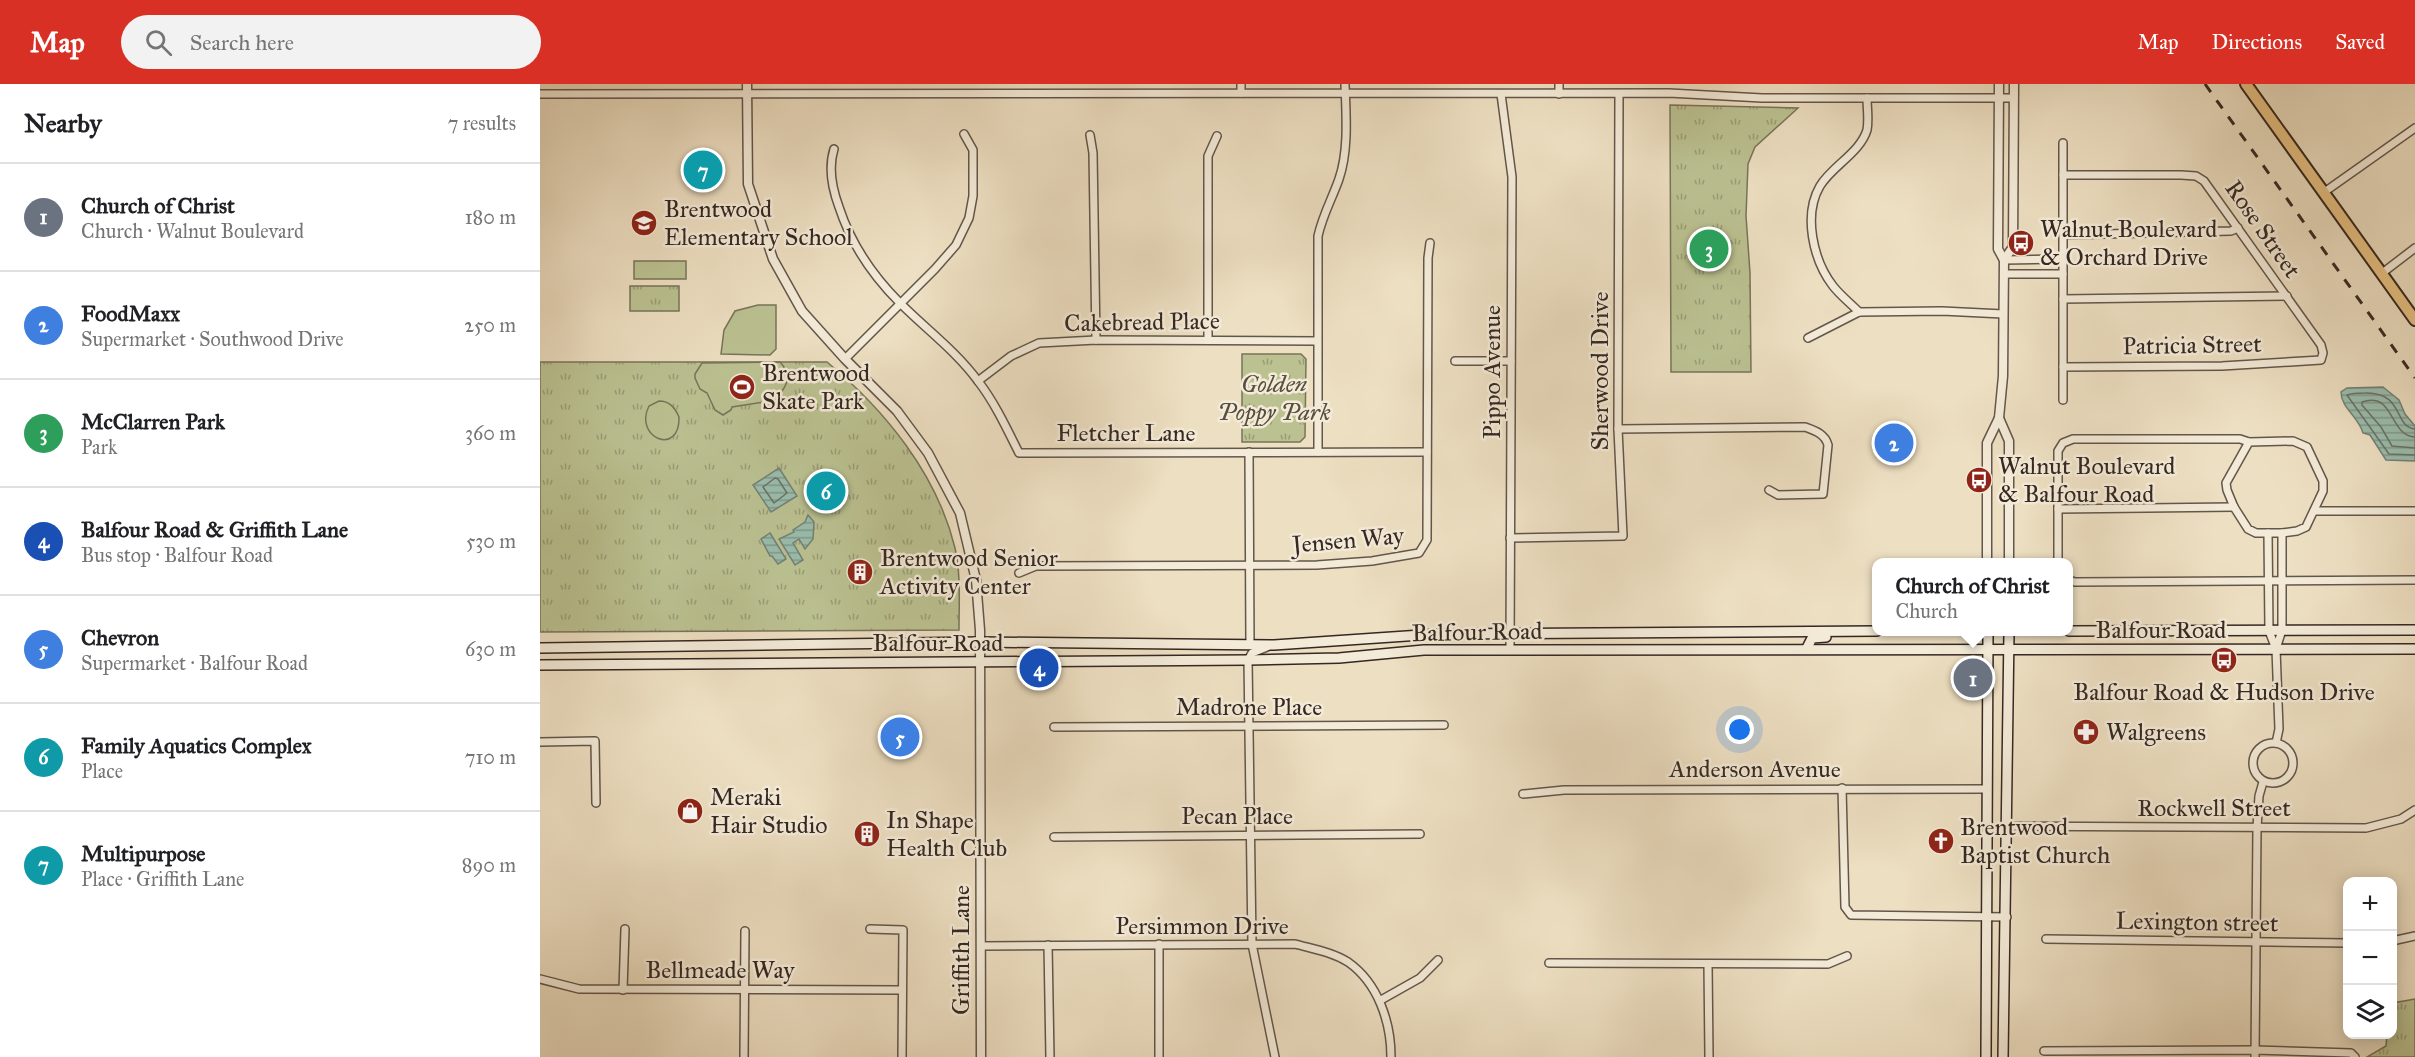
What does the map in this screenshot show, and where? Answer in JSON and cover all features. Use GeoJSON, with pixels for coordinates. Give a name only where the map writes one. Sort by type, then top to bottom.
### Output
{"type":"FeatureCollection","features":[{"type":"Feature","properties":{"kind":"main road"},"geometry":{"type":"LineString","coordinates":[[2246,84],[2415,320]]}},
{"type":"Feature","properties":{"kind":"main road","name":"Balfour Road"},"geometry":{"type":"LineString","coordinates":[[2073,631],[2415,630]]}},
{"type":"Feature","properties":{"kind":"main road"},"geometry":{"type":"LineString","coordinates":[[1807,648],[1812,638],[1826,637],[1839,631]]}},
{"type":"Feature","properties":{"kind":"main road","name":"Balfour Road"},"geometry":{"type":"LineString","coordinates":[[540,648],[980,642],[1274,645],[1436,634],[1872,631]]}},
{"type":"Feature","properties":{"kind":"main road"},"geometry":{"type":"LineString","coordinates":[[1779,648],[1798,632]]}},
{"type":"Feature","properties":{"kind":"main road"},"geometry":{"type":"LineString","coordinates":[[1986,1057],[1988,636]]}},
{"type":"Feature","properties":{"kind":"main road"},"geometry":{"type":"LineString","coordinates":[[2003,1057],[2010,636]]}},
{"type":"Feature","properties":{"kind":"main road","name":"Balfour Road"},"geometry":{"type":"LineString","coordinates":[[540,665],[1248,660],[1339,658],[1424,650],[2415,649]]}},
{"type":"Feature","properties":{"kind":"street"},"geometry":{"type":"LineString","coordinates":[[927,84],[927,93]]}},
{"type":"Feature","properties":{"kind":"street"},"geometry":{"type":"LineString","coordinates":[[1036,84],[1036,93]]}},
{"type":"Feature","properties":{"kind":"street"},"geometry":{"type":"LineString","coordinates":[[1241,84],[1241,93]]}},
{"type":"Feature","properties":{"kind":"street"},"geometry":{"type":"LineString","coordinates":[[1318,452],[1318,236],[1324,212],[1340,178],[1345,152],[1345,84]]}},
{"type":"Feature","properties":{"kind":"street"},"geometry":{"type":"LineString","coordinates":[[1445,84],[1445,93]]}},
{"type":"Feature","properties":{"kind":"street"},"geometry":{"type":"LineString","coordinates":[[1559,84],[1559,94]]}},
{"type":"Feature","properties":{"kind":"street"},"geometry":{"type":"LineString","coordinates":[[1999,84],[1998,249],[2004,260],[2000,418],[2009,441],[2009,558]]}},
{"type":"Feature","properties":{"kind":"street"},"geometry":{"type":"LineString","coordinates":[[2004,260],[2013,248],[2014,84]]}},
{"type":"Feature","properties":{"kind":"street"},"geometry":{"type":"LineString","coordinates":[[540,94],[747,89],[927,93],[1445,93],[2013,98]]}},
{"type":"Feature","properties":{"kind":"street","name":"Griffith Lane"},"geometry":{"type":"LineString","coordinates":[[747,89],[748,184],[772,259],[802,311],[907,424],[928,453],[960,513],[976,580],[980,642],[981,1057]]}},
{"type":"Feature","properties":{"kind":"street","name":"Pippo Avenue"},"geometry":{"type":"LineString","coordinates":[[1501,94],[1512,177],[1510,650]]}},
{"type":"Feature","properties":{"kind":"street","name":"Sherwood Drive"},"geometry":{"type":"LineString","coordinates":[[1510,538],[1623,536],[1618,429],[1619,94]]}},
{"type":"Feature","properties":{"kind":"street"},"geometry":{"type":"LineString","coordinates":[[1858,312],[1833,286],[1820,266],[1814,243],[1812,221],[1815,198],[1820,186],[1863,139],[1867,128],[1868,98]]}},
{"type":"Feature","properties":{"kind":"street"},"geometry":{"type":"LineString","coordinates":[[2323,193],[2415,128]]}},
{"type":"Feature","properties":{"kind":"street"},"geometry":{"type":"LineString","coordinates":[[845,359],[956,245],[969,218],[973,196],[973,150],[964,134]]}},
{"type":"Feature","properties":{"kind":"street"},"geometry":{"type":"LineString","coordinates":[[1090,135],[1094,153],[1096,340]]}},
{"type":"Feature","properties":{"kind":"street"},"geometry":{"type":"LineString","coordinates":[[1208,340],[1208,156],[1217,136]]}},
{"type":"Feature","properties":{"kind":"street"},"geometry":{"type":"LineString","coordinates":[[2063,143],[2063,400]]}},
{"type":"Feature","properties":{"kind":"street","name":"Fletcher Lane"},"geometry":{"type":"LineString","coordinates":[[834,149],[830,162],[834,192],[846,229],[877,279],[950,349],[978,381],[1019,453],[1427,452]]}},
{"type":"Feature","properties":{"kind":"street","name":"Rose Street"},"geometry":{"type":"LineString","coordinates":[[2063,175],[2196,176],[2204,181],[2321,345],[2324,353],[2321,360]]}},
{"type":"Feature","properties":{"kind":"street"},"geometry":{"type":"LineString","coordinates":[[2063,235],[2231,231],[2238,228]]}},
{"type":"Feature","properties":{"kind":"street"},"geometry":{"type":"LineString","coordinates":[[1427,452],[1428,258],[1431,243]]}},
{"type":"Feature","properties":{"kind":"street"},"geometry":{"type":"LineString","coordinates":[[2380,274],[2415,248]]}},
{"type":"Feature","properties":{"kind":"street"},"geometry":{"type":"LineString","coordinates":[[2004,260],[2063,259]]}},
{"type":"Feature","properties":{"kind":"street"},"geometry":{"type":"LineString","coordinates":[[2004,274],[2063,274]]}},
{"type":"Feature","properties":{"kind":"street"},"geometry":{"type":"LineString","coordinates":[[2063,299],[2287,296]]}},
{"type":"Feature","properties":{"kind":"street"},"geometry":{"type":"LineString","coordinates":[[1808,338],[1858,312],[1942,311],[2003,314]]}},
{"type":"Feature","properties":{"kind":"street","name":"Cakebread Place"},"geometry":{"type":"LineString","coordinates":[[978,381],[1011,356],[1040,343],[1096,340],[1317,341]]}},
{"type":"Feature","properties":{"kind":"street","name":"Patricia Street"},"geometry":{"type":"LineString","coordinates":[[2063,367],[2222,366],[2321,360]]}},
{"type":"Feature","properties":{"kind":"street"},"geometry":{"type":"LineString","coordinates":[[1455,361],[1511,361]]}},
{"type":"Feature","properties":{"kind":"street"},"geometry":{"type":"LineString","coordinates":[[1987,558],[1987,443],[2000,418]]}},
{"type":"Feature","properties":{"kind":"street"},"geometry":{"type":"LineString","coordinates":[[1618,429],[1805,427],[1818,432],[1826,439],[1828,445],[1823,494],[1778,495],[1769,490]]}},
{"type":"Feature","properties":{"kind":"street"},"geometry":{"type":"LineString","coordinates":[[2058,558],[2058,451],[2063,443],[2073,439],[2293,441],[2307,447],[2324,481],[2324,491],[2306,527],[2282,533],[2256,533],[2248,529],[2234,507],[2226,483],[2249,442]]}},
{"type":"Feature","properties":{"kind":"street"},"geometry":{"type":"LineString","coordinates":[[1249,452],[1250,644]]}},
{"type":"Feature","properties":{"kind":"street","name":"Jensen Way"},"geometry":{"type":"LineString","coordinates":[[1249,565],[1361,562],[1419,554],[1427,540],[1427,452]]}},
{"type":"Feature","properties":{"kind":"street"},"geometry":{"type":"LineString","coordinates":[[2058,509],[2234,507]]}},
{"type":"Feature","properties":{"kind":"street"},"geometry":{"type":"LineString","coordinates":[[2314,511],[2415,511]]}},
{"type":"Feature","properties":{"kind":"street"},"geometry":{"type":"LineString","coordinates":[[2268,533],[2269,631],[2276,649],[2279,729],[2276,743]]}},
{"type":"Feature","properties":{"kind":"street"},"geometry":{"type":"LineString","coordinates":[[2276,649],[2282,630],[2282,533]]}},
{"type":"Feature","properties":{"kind":"street"},"geometry":{"type":"LineString","coordinates":[[1019,573],[1036,566],[1249,565]]}},
{"type":"Feature","properties":{"kind":"street"},"geometry":{"type":"LineString","coordinates":[[2073,582],[2415,580]]}},
{"type":"Feature","properties":{"kind":"street"},"geometry":{"type":"LineString","coordinates":[[1274,645],[1252,653],[1248,660],[1252,944],[1275,1057]]}},
{"type":"Feature","properties":{"kind":"street","name":"Madrone Place"},"geometry":{"type":"LineString","coordinates":[[1054,727],[1444,725]]}},
{"type":"Feature","properties":{"kind":"street"},"geometry":{"type":"LineString","coordinates":[[540,742],[595,741],[596,803]]}},
{"type":"Feature","properties":{"kind":"street"},"geometry":{"type":"LineString","coordinates":[[2276,743],[2283,745],[2292,756],[2292,771],[2283,782],[2276,784],[2263,782],[2254,771],[2253,756],[2263,746],[2276,743]]}},
{"type":"Feature","properties":{"kind":"street"},"geometry":{"type":"LineString","coordinates":[[2255,1054],[2257,828],[2259,796],[2263,782]]}},
{"type":"Feature","properties":{"kind":"street"},"geometry":{"type":"LineString","coordinates":[[1842,788],[1845,907],[1851,915],[2007,917]]}},
{"type":"Feature","properties":{"kind":"street","name":"Anderson Avenue"},"geometry":{"type":"LineString","coordinates":[[1523,794],[1564,790],[1987,789]]}},
{"type":"Feature","properties":{"kind":"street","name":"Rockwell Street"},"geometry":{"type":"LineString","coordinates":[[2008,826],[2366,828],[2401,819],[2415,810]]}},
{"type":"Feature","properties":{"kind":"street","name":"Pecan Place"},"geometry":{"type":"LineString","coordinates":[[1054,837],[1420,834]]}},
{"type":"Feature","properties":{"kind":"street"},"geometry":{"type":"LineString","coordinates":[[623,990],[625,929]]}},
{"type":"Feature","properties":{"kind":"street"},"geometry":{"type":"LineString","coordinates":[[870,929],[903,930],[902,1057]]}},
{"type":"Feature","properties":{"kind":"street"},"geometry":{"type":"LineString","coordinates":[[744,1057],[745,931]]}},
{"type":"Feature","properties":{"kind":"street"},"geometry":{"type":"LineString","coordinates":[[2397,940],[2415,936]]}},
{"type":"Feature","properties":{"kind":"street","name":"Lexington street"},"geometry":{"type":"LineString","coordinates":[[2046,939],[2343,943]]}},
{"type":"Feature","properties":{"kind":"street"},"geometry":{"type":"LineString","coordinates":[[1159,944],[1159,1057]]}},
{"type":"Feature","properties":{"kind":"street","name":"Persimmon Drive"},"geometry":{"type":"LineString","coordinates":[[981,946],[1295,944],[1328,953],[1348,963],[1365,978],[1381,1000],[1391,1057]]}},
{"type":"Feature","properties":{"kind":"street"},"geometry":{"type":"LineString","coordinates":[[1048,945],[1050,1057]]}},
{"type":"Feature","properties":{"kind":"street"},"geometry":{"type":"LineString","coordinates":[[1549,963],[1828,964],[1846,956]]}},
{"type":"Feature","properties":{"kind":"street"},"geometry":{"type":"LineString","coordinates":[[1381,1000],[1420,978],[1438,960]]}},
{"type":"Feature","properties":{"kind":"street"},"geometry":{"type":"LineString","coordinates":[[1708,964],[1709,1057]]}},
{"type":"Feature","properties":{"kind":"street","name":"Bellmeade Way"},"geometry":{"type":"LineString","coordinates":[[540,979],[579,989],[902,990]]}},
{"type":"Feature","properties":{"kind":"street"},"geometry":{"type":"LineString","coordinates":[[2044,1051],[2351,1053],[2355,1057]]}},
{"type":"Feature","properties":{"kind":"green space"},"geometry":{"type":"Polygon","coordinates":[[[1670,105],[1798,108],[1755,147],[1748,164],[1746,216],[1750,273],[1751,372],[1671,372],[1670,105]]]}},
{"type":"Feature","properties":{"kind":"green space"},"geometry":{"type":"Polygon","coordinates":[[[634,261],[686,261],[686,279],[634,279],[634,261]]]}},
{"type":"Feature","properties":{"kind":"green space"},"geometry":{"type":"Polygon","coordinates":[[[630,286],[679,286],[679,311],[630,311],[630,286]]]}},
{"type":"Feature","properties":{"kind":"green space"},"geometry":{"type":"Polygon","coordinates":[[[758,305],[776,305],[776,349],[770,355],[721,354],[724,330],[735,311],[758,305]]]}},
{"type":"Feature","properties":{"kind":"green space","name":"Golden Poppy Park"},"geometry":{"type":"Polygon","coordinates":[[[1242,354],[1301,354],[1306,359],[1305,437],[1300,442],[1242,442],[1242,354]]]}},
{"type":"Feature","properties":{"kind":"green space"},"geometry":{"type":"Polygon","coordinates":[[[540,362],[827,362],[888,422],[922,469],[936,494],[947,521],[957,558],[959,630],[540,632],[540,362]]]}},
{"type":"Feature","properties":{"kind":"green space","name":"Brentwood Skate Park"},"geometry":{"type":"Polygon","coordinates":[[[780,362],[788,377],[776,400],[732,407],[723,415],[715,410],[707,393],[700,389],[695,378],[702,363],[780,362]]]}},
{"type":"Feature","properties":{"kind":"green space"},"geometry":{"type":"Polygon","coordinates":[[[659,401],[672,406],[679,417],[677,429],[672,437],[666,440],[652,434],[647,427],[646,417],[649,406],[659,401]]]}},
{"type":"Feature","properties":{"kind":"green space"},"geometry":{"type":"Polygon","coordinates":[[[2415,999],[2415,1057],[2367,1057],[2386,1046],[2387,1039],[2397,1039],[2397,1002],[2415,999]]]}},
{"type":"Feature","properties":{"kind":"water"},"geometry":{"type":"Polygon","coordinates":[[[2383,387],[2399,400],[2405,414],[2415,426],[2415,461],[2386,460],[2370,435],[2363,433],[2342,398],[2341,392],[2347,388],[2383,387]]]}},
{"type":"Feature","properties":{"kind":"water"},"geometry":{"type":"Polygon","coordinates":[[[779,468],[797,496],[771,512],[753,485],[779,468]]]}},
{"type":"Feature","properties":{"kind":"water"},"geometry":{"type":"Polygon","coordinates":[[[808,515],[814,522],[813,539],[805,549],[799,539],[793,543],[803,560],[795,565],[779,539],[794,532],[793,530],[805,522],[808,515]]]}},
{"type":"Feature","properties":{"kind":"water"},"geometry":{"type":"Polygon","coordinates":[[[770,533],[786,559],[778,564],[770,556],[761,539],[770,533]]]}},
{"type":"Feature","properties":{"kind":"railway"},"geometry":{"type":"LineString","coordinates":[[2205,84],[2415,378]]}},
{"type":"Feature","properties":{"kind":"place","name":"Multipurpose"},"geometry":{"type":"Point","coordinates":[703,170]}},
{"type":"Feature","properties":{"kind":"place","name":"Brentwood Elementary School"},"geometry":{"type":"Point","coordinates":[644,223]}},
{"type":"Feature","properties":{"kind":"place","name":"Walnut Boulevard & Orchard Drive"},"geometry":{"type":"Point","coordinates":[2021,243]}},
{"type":"Feature","properties":{"kind":"place","name":"McClarren Park"},"geometry":{"type":"Point","coordinates":[1709,249]}},
{"type":"Feature","properties":{"kind":"place","name":"Brentwood Skate Park"},"geometry":{"type":"Point","coordinates":[742,387]}},
{"type":"Feature","properties":{"kind":"place","name":"FoodMaxx"},"geometry":{"type":"Point","coordinates":[1894,443]}},
{"type":"Feature","properties":{"kind":"place","name":"Walnut Boulevard & Balfour Road"},"geometry":{"type":"Point","coordinates":[1979,480]}},
{"type":"Feature","properties":{"kind":"place","name":"Family Aquatics Complex"},"geometry":{"type":"Point","coordinates":[826,491]}},
{"type":"Feature","properties":{"kind":"place","name":"Brentwood Senior Activity Center"},"geometry":{"type":"Point","coordinates":[860,572]}},
{"type":"Feature","properties":{"kind":"place","name":"Balfour Road & Hudson Drive"},"geometry":{"type":"Point","coordinates":[2224,660]}},
{"type":"Feature","properties":{"kind":"place","name":"Balfour Road & Griffith Lane"},"geometry":{"type":"Point","coordinates":[1039,668]}},
{"type":"Feature","properties":{"kind":"place","name":"Church of Christ"},"geometry":{"type":"Point","coordinates":[1973,678]}},
{"type":"Feature","properties":{"kind":"place","name":"Walgreens"},"geometry":{"type":"Point","coordinates":[2086,732]}},
{"type":"Feature","properties":{"kind":"place","name":"Chevron"},"geometry":{"type":"Point","coordinates":[900,737]}},
{"type":"Feature","properties":{"kind":"place","name":"Meraki Hair Studio"},"geometry":{"type":"Point","coordinates":[690,811]}},
{"type":"Feature","properties":{"kind":"place","name":"In Shape Health Club"},"geometry":{"type":"Point","coordinates":[867,834]}},
{"type":"Feature","properties":{"kind":"place","name":"Brentwood Baptist Church"},"geometry":{"type":"Point","coordinates":[1941,841]}}]}
